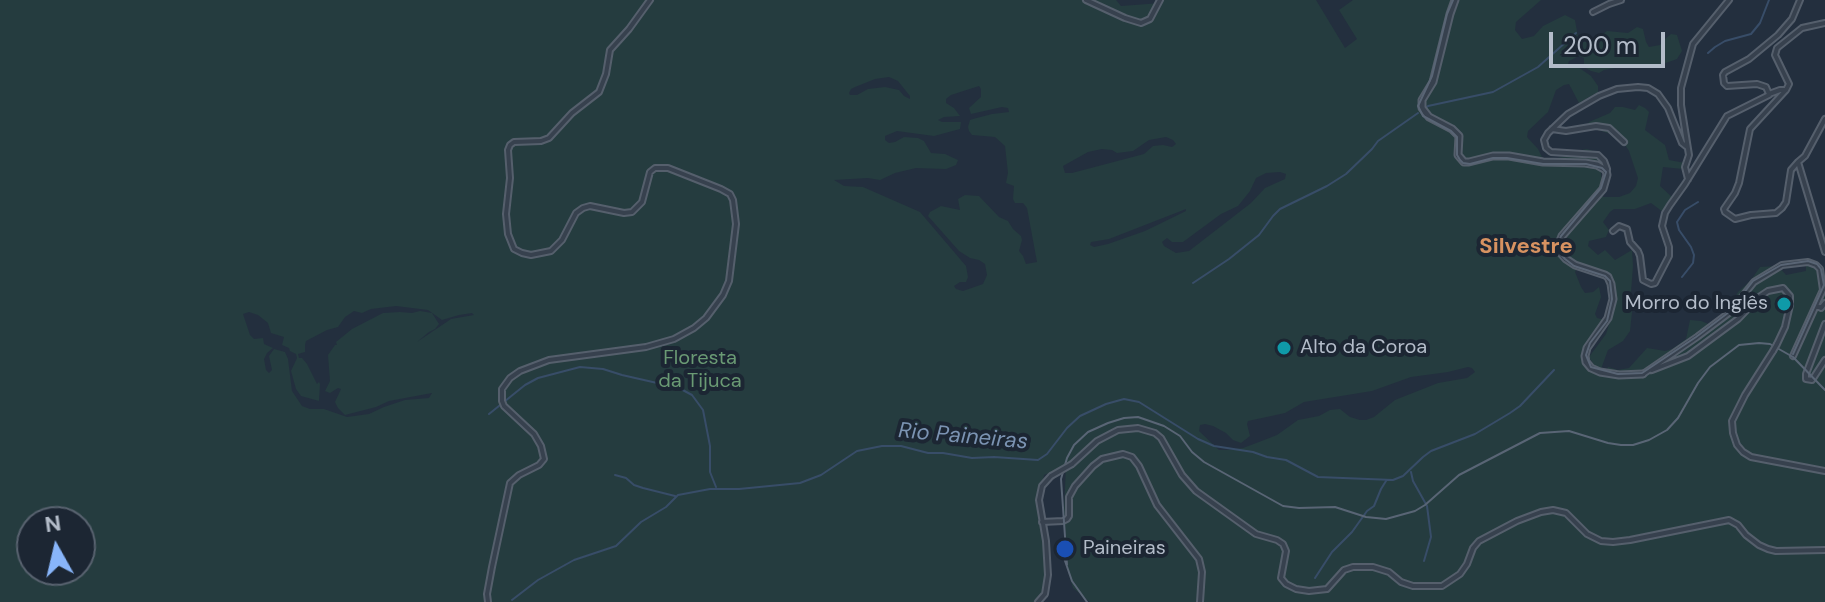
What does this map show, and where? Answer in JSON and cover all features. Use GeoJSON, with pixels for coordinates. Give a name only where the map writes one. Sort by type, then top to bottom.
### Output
{"type":"FeatureCollection","features":[{"type":"Feature","properties":{"kind":"street"},"geometry":{"type":"LineString","coordinates":[[488,602],[487,594],[510,483],[544,459],[534,434],[504,406],[502,389],[510,378],[549,360],[646,347],[674,339],[706,318],[729,281],[736,224],[730,194],[668,168],[655,168],[650,172],[642,202],[632,212],[590,206],[583,208],[576,213],[562,240],[551,251],[531,255],[522,253],[514,249],[508,234],[506,214],[510,145],[549,138],[572,113],[599,92],[610,50],[650,0]]}},
{"type":"Feature","properties":{"kind":"street"},"geometry":{"type":"LineString","coordinates":[[1086,0],[1141,23],[1150,19],[1160,0]]}},
{"type":"Feature","properties":{"kind":"street"},"geometry":{"type":"LineString","coordinates":[[1455,0],[1433,82],[1422,104],[1429,117],[1459,136],[1458,155],[1461,159],[1469,162],[1509,156],[1543,162],[1585,163],[1597,165],[1607,172]]}},
{"type":"Feature","properties":{"kind":"street"},"geometry":{"type":"LineString","coordinates":[[1688,179],[1685,167],[1689,155],[1680,97],[1690,50],[1729,0]]}},
{"type":"Feature","properties":{"kind":"street"},"geometry":{"type":"LineString","coordinates":[[1769,94],[1766,87],[1757,84],[1727,86],[1723,75],[1778,35],[1792,19],[1800,0]]}},
{"type":"Feature","properties":{"kind":"street"},"geometry":{"type":"LineString","coordinates":[[1593,12],[1616,1]]}},
{"type":"Feature","properties":{"kind":"street"},"geometry":{"type":"LineString","coordinates":[[1825,23],[1807,25],[1777,48],[1777,62],[1789,84],[1750,129],[1739,183],[1725,212],[1735,219],[1780,211],[1786,202],[1791,170],[1805,156],[1825,119]]}},
{"type":"Feature","properties":{"kind":"street"},"geometry":{"type":"LineString","coordinates":[[1687,147],[1682,143],[1668,108],[1658,94],[1638,87],[1617,89],[1599,96],[1568,114],[1544,140],[1549,151],[1598,155],[1604,161],[1607,172],[1603,189],[1562,236],[1558,246],[1566,259],[1605,275],[1611,286],[1613,299],[1608,318],[1587,348],[1586,362],[1600,372],[1643,374],[1688,356],[1738,319],[1759,297],[1768,291],[1783,288],[1790,296],[1785,327],[1732,421],[1733,433],[1737,445],[1751,457],[1825,471]]}},
{"type":"Feature","properties":{"kind":"street"},"geometry":{"type":"LineString","coordinates":[[1613,231],[1619,226],[1627,229],[1630,242],[1640,256],[1643,280],[1655,283],[1669,252],[1663,230],[1664,217],[1727,116],[1769,94],[1786,90]]}},
{"type":"Feature","properties":{"kind":"street"},"geometry":{"type":"LineString","coordinates":[[1552,129],[1609,128],[1624,142]]}},
{"type":"Feature","properties":{"kind":"street"},"geometry":{"type":"LineString","coordinates":[[1689,155],[1700,160]]}},
{"type":"Feature","properties":{"kind":"street"},"geometry":{"type":"LineString","coordinates":[[1798,162],[1825,252]]}},
{"type":"Feature","properties":{"kind":"street"},"geometry":{"type":"LineString","coordinates":[[1643,374],[1729,313],[1754,282],[1778,267],[1808,262],[1820,269],[1823,290],[1793,356]]}},
{"type":"Feature","properties":{"kind":"street"},"geometry":{"type":"LineString","coordinates":[[1817,306],[1821,308],[1825,303]]}},
{"type":"Feature","properties":{"kind":"street"},"geometry":{"type":"LineString","coordinates":[[1825,324],[1806,379],[1812,380],[1825,360]]}},
{"type":"Feature","properties":{"kind":"street"},"geometry":{"type":"LineString","coordinates":[[1038,602],[1045,594],[1048,575],[1039,500],[1045,480],[1072,464],[1097,441],[1118,430],[1138,428],[1161,438],[1182,475],[1196,491],[1256,534],[1283,544],[1286,551],[1281,578],[1296,589],[1327,589],[1344,570],[1353,567],[1373,567],[1389,572],[1401,582],[1413,586],[1442,586],[1460,574],[1479,541],[1517,521],[1553,510],[1566,513],[1587,534],[1601,541],[1638,539],[1729,520],[1768,549],[1825,550]]}},
{"type":"Feature","properties":{"kind":"street"},"geometry":{"type":"LineString","coordinates":[[1042,522],[1067,519],[1069,497],[1075,486],[1102,459],[1123,454],[1132,457],[1157,505],[1199,559],[1202,572],[1200,602]]}},
{"type":"Feature","properties":{"kind":"green space","name":"Floresta da Tijuca"},"geometry":{"type":"Polygon","coordinates":[[[0,0],[1116,0],[1121,6],[1161,3],[1164,0],[1316,0],[1345,48],[1357,39],[1339,10],[1353,0],[1541,0],[1516,22],[1515,30],[1522,39],[1534,36],[1543,26],[1565,15],[1575,20],[1582,42],[1592,42],[1607,31],[1628,33],[1637,27],[1643,29],[1649,47],[1660,45],[1671,34],[1677,35],[1682,51],[1677,59],[1663,64],[1638,64],[1599,73],[1584,67],[1584,58],[1579,56],[1569,61],[1568,64],[1591,76],[1598,86],[1598,92],[1579,103],[1569,84],[1556,90],[1548,112],[1528,131],[1527,137],[1547,160],[1587,149],[1593,151],[1599,156],[1603,197],[1619,197],[1630,193],[1638,178],[1629,151],[1620,137],[1588,125],[1615,107],[1635,110],[1639,105],[1649,112],[1645,130],[1665,145],[1669,160],[1685,163],[1683,169],[1663,167],[1660,186],[1672,197],[1663,212],[1651,203],[1635,209],[1614,209],[1603,222],[1609,230],[1606,237],[1589,241],[1588,246],[1598,255],[1605,250],[1615,260],[1632,250],[1630,331],[1623,341],[1608,350],[1601,369],[1596,368],[1589,357],[1606,334],[1615,306],[1610,276],[1604,270],[1578,266],[1575,272],[1585,293],[1599,287],[1601,297],[1595,314],[1597,318],[1605,320],[1585,359],[1593,373],[1605,376],[1608,367],[1618,370],[1629,368],[1647,348],[1672,349],[1686,339],[1690,320],[1711,325],[1726,314],[1738,292],[1760,267],[1778,266],[1786,275],[1806,271],[1806,265],[1820,269],[1825,292],[1825,602],[1090,602],[1073,588],[1068,572],[1064,511],[1066,466],[1044,475],[1041,494],[1049,563],[1044,589],[1036,602],[0,602],[0,0]],[[889,77],[851,89],[850,95],[885,87],[899,90],[910,99],[898,81],[889,77]],[[979,86],[951,95],[946,103],[960,116],[938,120],[961,122],[960,129],[934,136],[897,131],[885,136],[885,140],[889,143],[904,137],[918,138],[924,141],[931,153],[945,154],[958,160],[956,165],[946,169],[916,168],[880,180],[834,180],[844,186],[863,187],[920,212],[966,266],[966,282],[954,286],[963,291],[983,284],[987,275],[985,264],[959,251],[928,216],[941,206],[960,210],[958,199],[965,195],[979,196],[999,217],[1008,221],[1021,236],[1019,251],[1026,264],[1037,262],[1027,208],[1023,203],[1015,203],[1014,186],[1006,183],[1005,146],[995,137],[972,135],[968,127],[970,120],[1009,112],[1008,108],[971,114],[969,108],[981,97],[979,86]],[[1166,137],[1149,140],[1133,151],[1117,153],[1102,149],[1088,152],[1063,166],[1065,173],[1144,154],[1153,146],[1172,147],[1176,144],[1166,137]],[[1266,173],[1256,178],[1238,206],[1221,214],[1183,242],[1172,242],[1167,238],[1162,242],[1164,246],[1176,253],[1189,251],[1251,203],[1265,188],[1285,179],[1286,174],[1266,173]],[[1186,209],[1109,239],[1091,242],[1090,245],[1108,244],[1145,231],[1186,209]],[[396,306],[362,313],[354,311],[338,327],[306,341],[305,352],[298,354],[317,384],[320,384],[319,401],[301,396],[296,389],[291,371],[297,358],[282,345],[284,337],[271,333],[268,323],[258,315],[243,314],[250,335],[254,339],[263,338],[264,344],[273,348],[264,359],[269,373],[272,370],[269,356],[274,349],[285,352],[292,391],[302,406],[347,417],[369,414],[405,400],[429,398],[432,393],[389,401],[345,415],[335,402],[341,389],[330,393],[325,391],[330,381],[328,355],[337,345],[336,342],[352,329],[383,313],[432,313],[439,324],[417,342],[451,319],[474,315],[442,320],[428,310],[396,306]],[[1468,367],[1411,377],[1372,391],[1304,402],[1285,413],[1248,421],[1250,436],[1241,443],[1213,426],[1200,425],[1199,431],[1219,450],[1243,448],[1277,435],[1298,420],[1319,416],[1330,410],[1340,409],[1350,417],[1366,420],[1395,400],[1438,383],[1467,378],[1475,372],[1468,367]]]}},
{"type":"Feature","properties":{"kind":"waterway"},"geometry":{"type":"LineString","coordinates":[[1708,53],[1725,41],[1751,34],[1760,23],[1769,0]]}},
{"type":"Feature","properties":{"kind":"waterway"},"geometry":{"type":"LineString","coordinates":[[1423,110],[1428,106],[1493,92],[1538,67],[1576,33]]}},
{"type":"Feature","properties":{"kind":"waterway"},"geometry":{"type":"LineString","coordinates":[[1193,283],[1259,235],[1280,209],[1346,174],[1378,141],[1418,113]]}},
{"type":"Feature","properties":{"kind":"waterway"},"geometry":{"type":"LineString","coordinates":[[1682,277],[1693,263],[1694,255],[1677,222],[1685,210],[1698,202]]}},
{"type":"Feature","properties":{"kind":"waterway"},"geometry":{"type":"LineString","coordinates":[[489,414],[538,378],[580,367],[603,369],[679,388],[692,395],[703,410],[710,446],[710,472],[716,487]]}},
{"type":"Feature","properties":{"kind":"waterway","name":"Rio Paineiras"},"geometry":{"type":"LineString","coordinates":[[512,600],[538,580],[574,560],[616,546],[641,522],[666,507],[678,495],[710,489],[800,483],[821,475],[857,451],[882,446],[901,446],[928,453],[972,458],[1038,460],[1080,416],[1124,399],[1139,402],[1214,446],[1286,460],[1318,477],[1393,480],[1403,476],[1431,451],[1475,434],[1510,413],[1554,370]]}},
{"type":"Feature","properties":{"kind":"waterway"},"geometry":{"type":"LineString","coordinates":[[1411,472],[1427,506],[1431,537],[1424,561]]}},
{"type":"Feature","properties":{"kind":"waterway"},"geometry":{"type":"LineString","coordinates":[[615,475],[626,478],[634,485],[675,496]]}},
{"type":"Feature","properties":{"kind":"waterway"},"geometry":{"type":"LineString","coordinates":[[1315,578],[1332,552],[1374,506],[1386,481]]}},
{"type":"Feature","properties":{"kind":"tram line"},"geometry":{"type":"LineString","coordinates":[[1453,0],[1432,76],[1418,106],[1423,116],[1457,137],[1460,160],[1470,164],[1493,158],[1543,164],[1586,164],[1606,172],[1601,188],[1561,236],[1557,246],[1574,266],[1605,276],[1610,281],[1612,299],[1607,321],[1590,343],[1586,355],[1591,367],[1618,374],[1642,373],[1729,312],[1753,281],[1781,265],[1808,261],[1821,269],[1824,285],[1793,354]]}},
{"type":"Feature","properties":{"kind":"tram line"},"geometry":{"type":"LineString","coordinates":[[1067,565],[1061,479],[1067,458],[1074,445],[1088,432],[1124,418],[1138,417],[1164,426],[1180,436],[1204,462],[1283,506],[1335,507],[1366,517],[1386,519],[1415,511],[1459,475],[1540,433],[1569,431],[1621,445],[1649,440],[1667,430],[1710,367],[1739,345],[1770,344],[1793,357],[1825,390]]}},
{"type":"Feature","properties":{"kind":"tram line"},"geometry":{"type":"LineString","coordinates":[[1064,558],[1072,581],[1087,602]]}},
{"type":"Feature","properties":{"kind":"place","name":"Morro do Inglês"},"geometry":{"type":"Point","coordinates":[1784,304]}},
{"type":"Feature","properties":{"kind":"place","name":"Alto da Coroa"},"geometry":{"type":"Point","coordinates":[1284,348]}},
{"type":"Feature","properties":{"kind":"place","name":"Paineiras"},"geometry":{"type":"Point","coordinates":[1065,549]}},
{"type":"Feature","properties":{"kind":"district","name":"Silvestre"},"geometry":{"type":"Point","coordinates":[1526,247]}}]}
